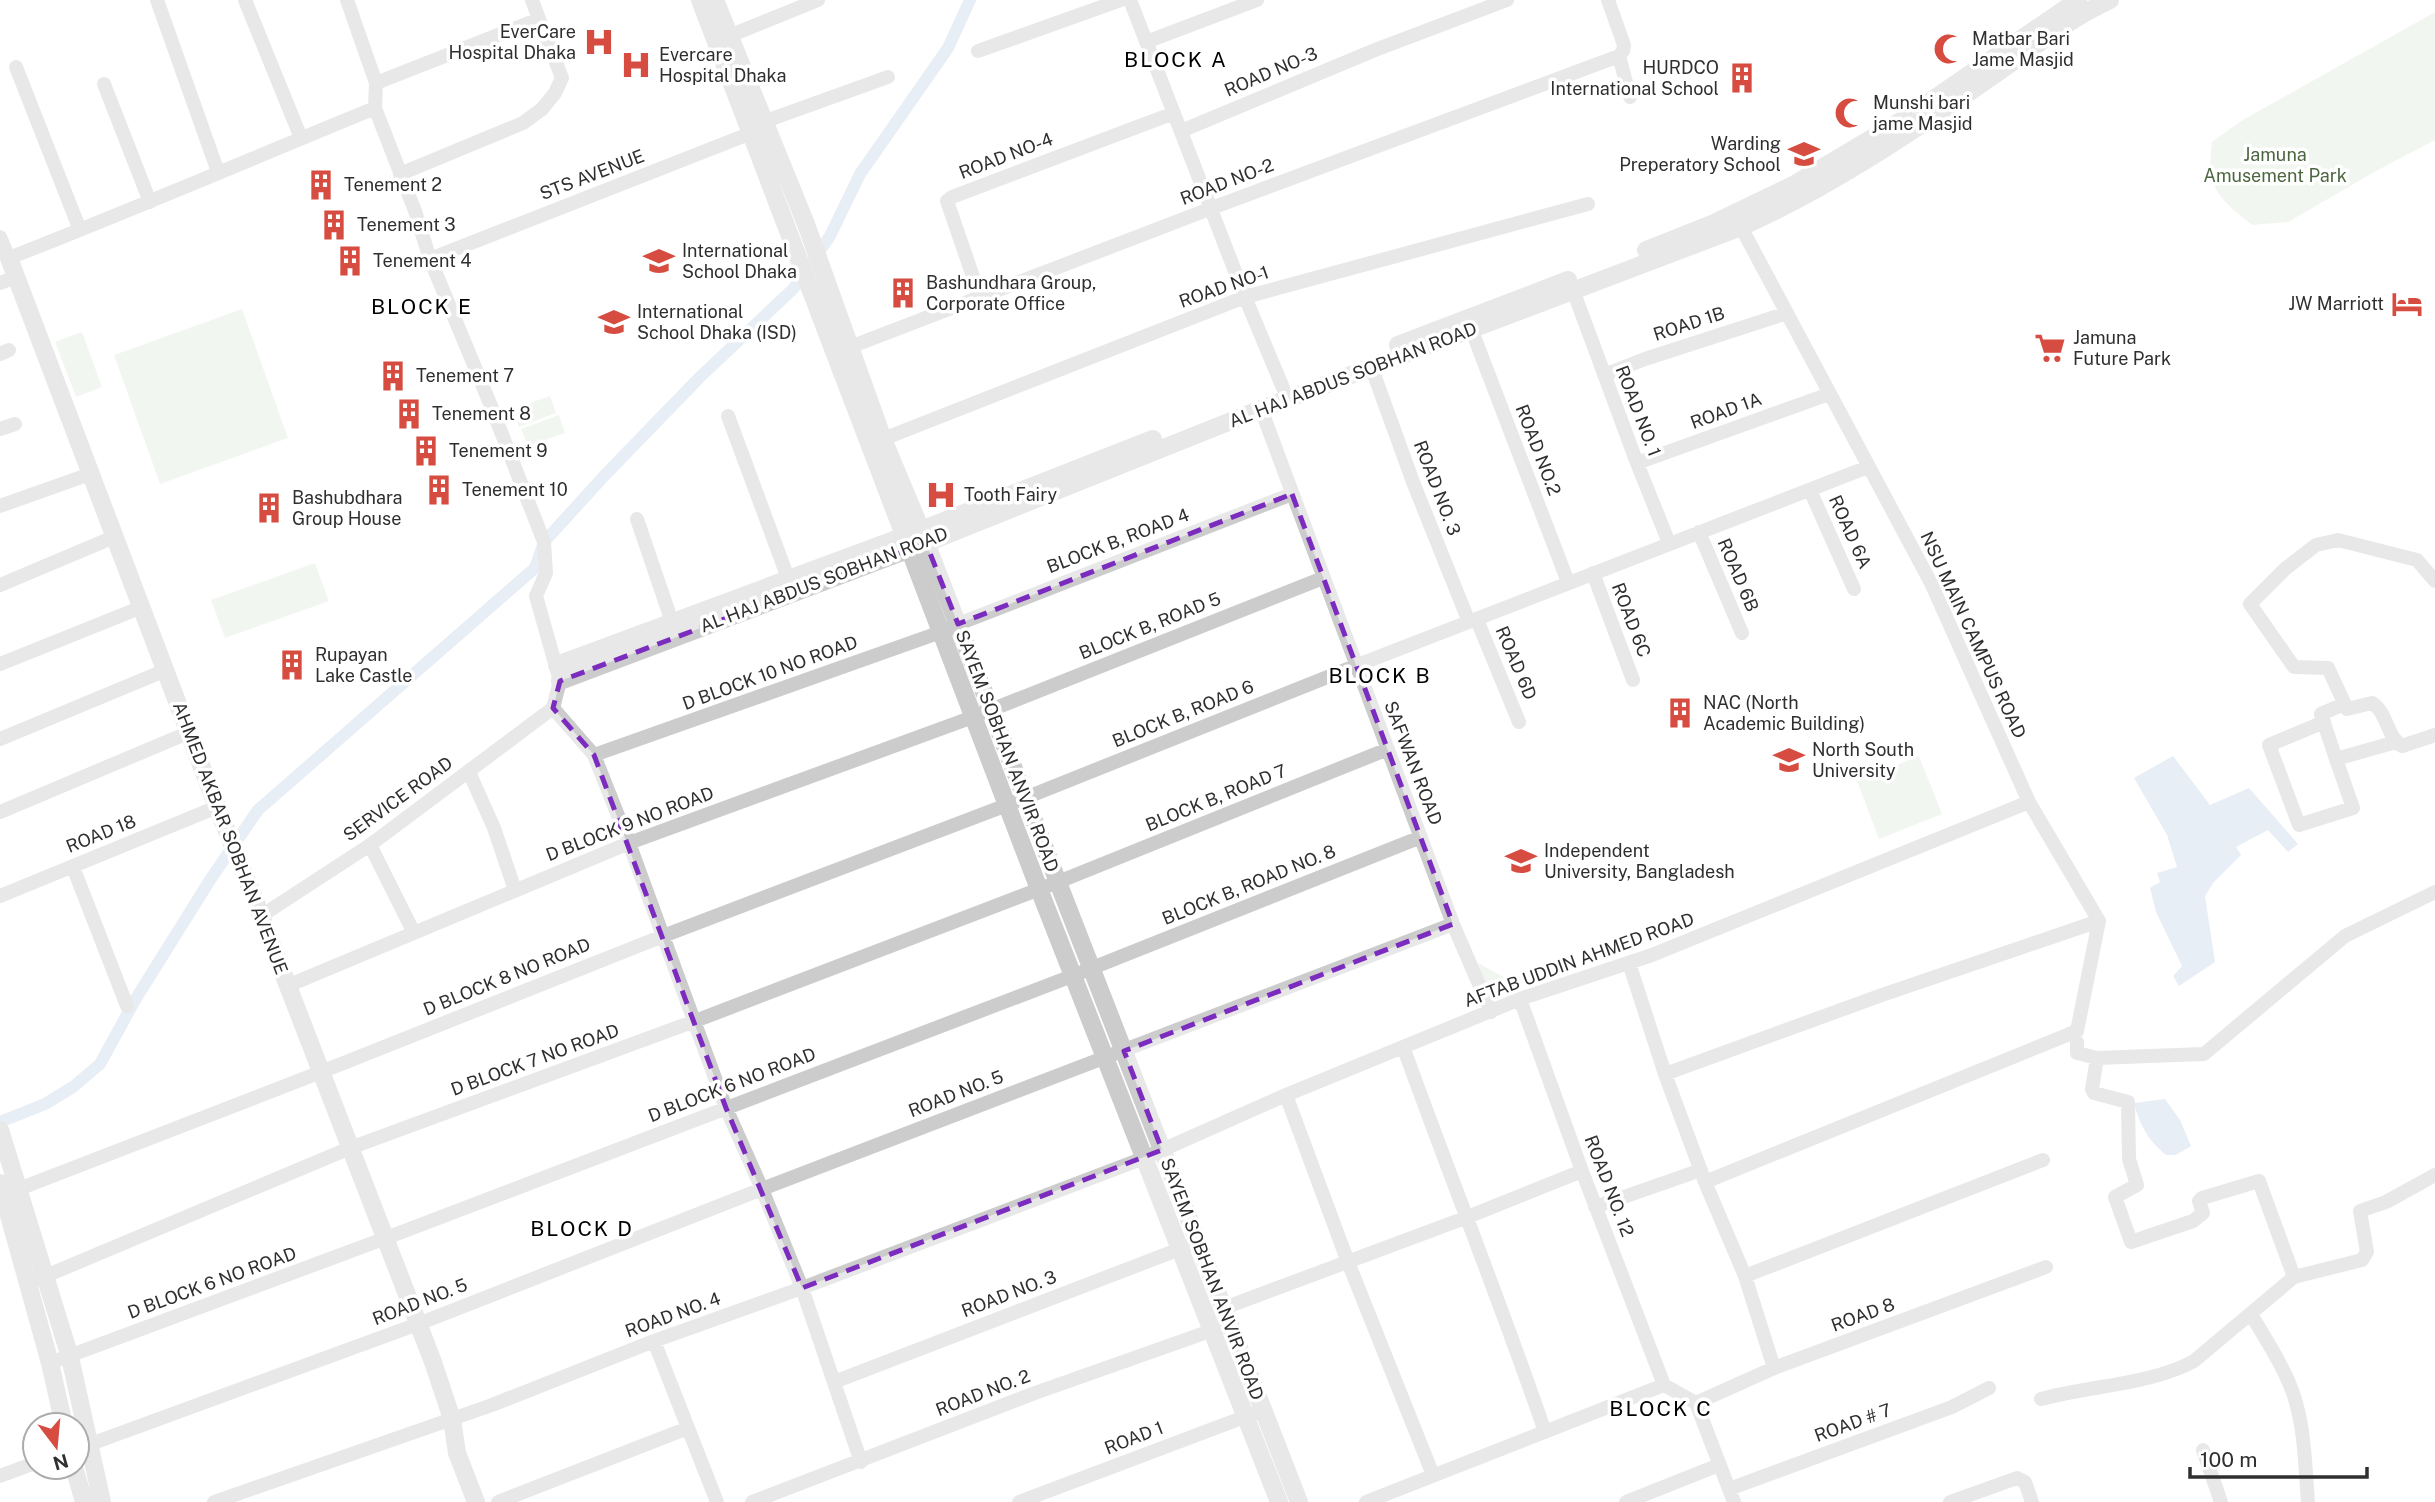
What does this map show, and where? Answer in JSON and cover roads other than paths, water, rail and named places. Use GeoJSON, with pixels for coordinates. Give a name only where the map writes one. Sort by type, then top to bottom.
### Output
{"type":"FeatureCollection","features":[{"type":"Feature","properties":{"kind":"street"},"geometry":{"type":"LineString","coordinates":[[157,0],[218,172]]}},
{"type":"Feature","properties":{"kind":"street"},"geometry":{"type":"LineString","coordinates":[[245,0],[301,138]]}},
{"type":"Feature","properties":{"kind":"street"},"geometry":{"type":"LineString","coordinates":[[400,174],[523,123],[542,109],[555,93],[562,78],[532,0]]}},
{"type":"Feature","properties":{"kind":"street","name":"SAYEM SOBHAN ANVIR ROAD"},"geometry":{"type":"LineString","coordinates":[[699,0],[790,238],[850,347],[915,539],[941,632],[1072,976],[1279,1502]]}},
{"type":"Feature","properties":{"kind":"street","name":"SAYEM SOBHAN ANVIR ROAD"},"geometry":{"type":"LineString","coordinates":[[715,0],[806,224],[826,303],[915,539],[958,624],[1299,1502]]}},
{"type":"Feature","properties":{"kind":"street"},"geometry":{"type":"LineString","coordinates":[[729,36],[818,0]]}},
{"type":"Feature","properties":{"kind":"street"},"geometry":{"type":"LineString","coordinates":[[978,51],[1121,0]]}},
{"type":"Feature","properties":{"kind":"street"},"geometry":{"type":"LineString","coordinates":[[1129,0],[1283,388]]}},
{"type":"Feature","properties":{"kind":"street"},"geometry":{"type":"LineString","coordinates":[[1146,43],[1257,0]]}},
{"type":"Feature","properties":{"kind":"street","name":"ROAD NO-3"},"geometry":{"type":"LineString","coordinates":[[1181,131],[1375,50],[1507,0]]}},
{"type":"Feature","properties":{"kind":"street"},"geometry":{"type":"LineString","coordinates":[[1608,0],[1624,45],[1619,56],[1630,96]]}},
{"type":"Feature","properties":{"kind":"street","name":"AL HAJ ABDUS SOBHAN ROAD"},"geometry":{"type":"LineString","coordinates":[[559,673],[672,622],[788,578],[915,539],[1283,388],[1714,223],[1767,199],[1909,116],[2078,0]]}},
{"type":"Feature","properties":{"kind":"street","name":"AL HAJ ABDUS SOBHAN ROAD"},"geometry":{"type":"LineString","coordinates":[[559,673],[1371,366],[1472,331],[1741,227],[1800,198],[1916,128],[2065,24],[2110,0]]}},
{"type":"Feature","properties":{"kind":"street"},"geometry":{"type":"LineString","coordinates":[[351,1],[376,83],[375,108],[430,259],[544,542],[546,573],[536,596],[559,673],[553,708],[594,755],[726,1108],[802,1288],[861,1462]]}},
{"type":"Feature","properties":{"kind":"street"},"geometry":{"type":"LineString","coordinates":[[376,83],[539,19]]}},
{"type":"Feature","properties":{"kind":"street","name":"ROAD NO-2"},"geometry":{"type":"LineString","coordinates":[[850,347],[1619,56]]}},
{"type":"Feature","properties":{"kind":"street"},"geometry":{"type":"LineString","coordinates":[[16,67],[80,230]]}},
{"type":"Feature","properties":{"kind":"street","name":"STS AVENUE"},"geometry":{"type":"LineString","coordinates":[[430,259],[750,136],[765,124],[888,77]]}},
{"type":"Feature","properties":{"kind":"street"},"geometry":{"type":"LineString","coordinates":[[104,84],[150,202]]}},
{"type":"Feature","properties":{"kind":"street"},"geometry":{"type":"LineString","coordinates":[[0,237],[9,258],[375,108]]}},
{"type":"Feature","properties":{"kind":"street","name":"ROAD NO-4"},"geometry":{"type":"LineString","coordinates":[[980,297],[947,201],[1174,113]]}},
{"type":"Feature","properties":{"kind":"street","name":"ROAD NO-1"},"geometry":{"type":"LineString","coordinates":[[883,439],[1245,297],[1588,204]]}},
{"type":"Feature","properties":{"kind":"street","name":"NSU MAIN CAMPUS ROAD"},"geometry":{"type":"LineString","coordinates":[[1741,227],[1931,583],[2029,802],[2099,921]]}},
{"type":"Feature","properties":{"kind":"street","name":"AHMED AKBAR SOBHAN AVENUE"},"geometry":{"type":"LineString","coordinates":[[9,258],[8,280],[90,474],[220,816],[386,1238],[452,1419],[468,1448],[488,1502]]}},
{"type":"Feature","properties":{"kind":"street","name":"ROAD NO. 1"},"geometry":{"type":"LineString","coordinates":[[1573,290],[1669,544]]}},
{"type":"Feature","properties":{"kind":"street","name":"ROAD 1B"},"geometry":{"type":"LineString","coordinates":[[1604,375],[1787,313]]}},
{"type":"Feature","properties":{"kind":"street","name":"ROAD NO.2"},"geometry":{"type":"LineString","coordinates":[[1472,331],[1568,582]]}},
{"type":"Feature","properties":{"kind":"street","name":"ROAD NO. 3"},"geometry":{"type":"LineString","coordinates":[[1371,366],[1413,482],[1473,621]]}},
{"type":"Feature","properties":{"kind":"street","name":"ROAD 1A"},"geometry":{"type":"LineString","coordinates":[[1637,463],[1829,394]]}},
{"type":"Feature","properties":{"kind":"street","name":"SAFWAN ROAD"},"geometry":{"type":"LineString","coordinates":[[1261,409],[1355,666],[1453,924],[1490,1012]]}},
{"type":"Feature","properties":{"kind":"street"},"geometry":{"type":"LineString","coordinates":[[728,416],[788,578]]}},
{"type":"Feature","properties":{"kind":"street"},"geometry":{"type":"LineString","coordinates":[[0,429],[15,424]]}},
{"type":"Feature","properties":{"kind":"street","name":"BLOCK B, ROAD 6"},"geometry":{"type":"LineString","coordinates":[[1025,798],[1568,582],[1868,467]]}},
{"type":"Feature","properties":{"kind":"street"},"geometry":{"type":"LineString","coordinates":[[0,506],[90,474]]}},
{"type":"Feature","properties":{"kind":"street","name":"ROAD 6A"},"geometry":{"type":"LineString","coordinates":[[1810,490],[1854,589]]}},
{"type":"Feature","properties":{"kind":"street","name":"BLOCK B, ROAD 4"},"geometry":{"type":"LineString","coordinates":[[958,624],[1292,494]]}},
{"type":"Feature","properties":{"kind":"street"},"geometry":{"type":"LineString","coordinates":[[637,519],[672,622]]}},
{"type":"Feature","properties":{"kind":"street","name":"ROAD 6B"},"geometry":{"type":"LineString","coordinates":[[1699,531],[1742,633]]}},
{"type":"Feature","properties":{"kind":"street"},"geometry":{"type":"LineString","coordinates":[[0,585],[114,537]]}},
{"type":"Feature","properties":{"kind":"street"},"geometry":{"type":"LineString","coordinates":[[2435,581],[2417,560],[2338,540],[2316,545],[2286,569],[2250,604],[2294,667],[2328,668],[2344,704],[2350,710],[2371,703],[2380,708],[2396,743],[2402,746],[2435,736]]}},
{"type":"Feature","properties":{"kind":"street","name":"ROAD 6C"},"geometry":{"type":"LineString","coordinates":[[1592,573],[1633,680]]}},
{"type":"Feature","properties":{"kind":"street","name":"BLOCK B, ROAD 5"},"geometry":{"type":"LineString","coordinates":[[991,710],[1323,578]]}},
{"type":"Feature","properties":{"kind":"street"},"geometry":{"type":"LineString","coordinates":[[0,664],[142,607]]}},
{"type":"Feature","properties":{"kind":"street","name":"ROAD 6D"},"geometry":{"type":"LineString","coordinates":[[1473,621],[1519,722]]}},
{"type":"Feature","properties":{"kind":"street","name":"D BLOCK 10 NO ROAD"},"geometry":{"type":"LineString","coordinates":[[594,755],[958,624]]}},
{"type":"Feature","properties":{"kind":"street"},"geometry":{"type":"LineString","coordinates":[[0,739],[166,670]]}},
{"type":"Feature","properties":{"kind":"street"},"geometry":{"type":"LineString","coordinates":[[2323,722],[2269,745],[2298,825],[2353,808],[2321,714],[2344,704]]}},
{"type":"Feature","properties":{"kind":"street","name":"SERVICE ROAD"},"geometry":{"type":"LineString","coordinates":[[261,916],[370,845],[553,708]]}},
{"type":"Feature","properties":{"kind":"street","name":"D BLOCK 9 NO ROAD"},"geometry":{"type":"LineString","coordinates":[[287,986],[629,843],[991,710]]}},
{"type":"Feature","properties":{"kind":"street"},"geometry":{"type":"LineString","coordinates":[[0,812],[190,732]]}},
{"type":"Feature","properties":{"kind":"street"},"geometry":{"type":"LineString","coordinates":[[2336,759],[2396,743]]}},
{"type":"Feature","properties":{"kind":"street","name":"BLOCK B, ROAD 7"},"geometry":{"type":"LineString","coordinates":[[1058,882],[1388,749]]}},
{"type":"Feature","properties":{"kind":"street"},"geometry":{"type":"LineString","coordinates":[[469,772],[494,828],[515,890]]}},
{"type":"Feature","properties":{"kind":"street","name":"D BLOCK 8 NO ROAD"},"geometry":{"type":"LineString","coordinates":[[7,1189],[321,1072],[663,936],[1025,798]]}},
{"type":"Feature","properties":{"kind":"street","name":"AFTAB UDDIN AHMED ROAD"},"geometry":{"type":"LineString","coordinates":[[1144,1157],[1520,999],[1629,963],[1749,917],[2029,802]]}},
{"type":"Feature","properties":{"kind":"street","name":"ROAD 18"},"geometry":{"type":"LineString","coordinates":[[0,896],[73,867],[220,816]]}},
{"type":"Feature","properties":{"kind":"street","name":"BLOCK B, ROAD NO. 8"},"geometry":{"type":"LineString","coordinates":[[1091,968],[1421,837]]}},
{"type":"Feature","properties":{"kind":"street"},"geometry":{"type":"LineString","coordinates":[[370,845],[414,933]]}},
{"type":"Feature","properties":{"kind":"street"},"geometry":{"type":"LineString","coordinates":[[73,867],[127,1006]]}},
{"type":"Feature","properties":{"kind":"street","name":"D BLOCK 7 NO ROAD"},"geometry":{"type":"LineString","coordinates":[[37,1280],[350,1148],[695,1021],[1058,882]]}},
{"type":"Feature","properties":{"kind":"street"},"geometry":{"type":"LineString","coordinates":[[1665,1074],[1882,995],[2099,921],[2077,1037],[2077,1054],[2097,1058],[2204,1054],[2345,936],[2435,891]]}},
{"type":"Feature","properties":{"kind":"street","name":"ROAD NO. 5"},"geometry":{"type":"LineString","coordinates":[[91,1444],[418,1324],[1453,924]]}},
{"type":"Feature","properties":{"kind":"street"},"geometry":{"type":"LineString","coordinates":[[1629,963],[1665,1074],[1703,1176],[1745,1276],[1774,1368]]}},
{"type":"Feature","properties":{"kind":"street","name":"D BLOCK 6 NO ROAD"},"geometry":{"type":"LineString","coordinates":[[50,1363],[386,1238],[1091,968]]}},
{"type":"Feature","properties":{"kind":"street","name":"ROAD NO. 12"},"geometry":{"type":"LineString","coordinates":[[1520,999],[1595,1207],[1664,1385]]}},
{"type":"Feature","properties":{"kind":"street"},"geometry":{"type":"LineString","coordinates":[[1595,1207],[1703,1176],[2077,1037]]}},
{"type":"Feature","properties":{"kind":"street"},"geometry":{"type":"LineString","coordinates":[[1404,1049],[1465,1218],[1505,1316],[1545,1432]]}},
{"type":"Feature","properties":{"kind":"street"},"geometry":{"type":"LineString","coordinates":[[2097,1058],[2092,1086],[2094,1093],[2128,1102],[2129,1159],[2137,1185],[2115,1197],[2130,1242],[2193,1221],[2203,1213],[2199,1201],[2202,1198],[2259,1181],[2294,1277]]}},
{"type":"Feature","properties":{"kind":"street"},"geometry":{"type":"LineString","coordinates":[[1286,1096],[1348,1262],[1433,1475]]}},
{"type":"Feature","properties":{"kind":"street"},"geometry":{"type":"LineString","coordinates":[[0,1130],[6,1147],[7,1189],[37,1280],[69,1357],[77,1411]]}},
{"type":"Feature","properties":{"kind":"street","name":"ROAD NO. 4"},"geometry":{"type":"LineString","coordinates":[[214,1502],[452,1419],[1144,1157]]}},
{"type":"Feature","properties":{"kind":"street"},"geometry":{"type":"LineString","coordinates":[[1745,1276],[2043,1160]]}},
{"type":"Feature","properties":{"kind":"street","name":"ROAD NO. 2"},"geometry":{"type":"LineString","coordinates":[[752,1502],[1035,1393],[1212,1329],[1227,1316],[1348,1262],[1582,1171]]}},
{"type":"Feature","properties":{"kind":"street"},"geometry":{"type":"LineString","coordinates":[[2041,1399],[2139,1379],[2188,1365],[2294,1277],[2362,1260],[2366,1256],[2360,1211],[2386,1202],[2435,1174]]}},
{"type":"Feature","properties":{"kind":"street","name":"ROAD NO. 3"},"geometry":{"type":"LineString","coordinates":[[834,1382],[1198,1242]]}},
{"type":"Feature","properties":{"kind":"street","name":"ROAD 8"},"geometry":{"type":"LineString","coordinates":[[1696,1403],[1774,1368],[2046,1267]]}},
{"type":"Feature","properties":{"kind":"street"},"geometry":{"type":"LineString","coordinates":[[37,1280],[61,1411]]}},
{"type":"Feature","properties":{"kind":"street"},"geometry":{"type":"LineString","coordinates":[[2251,1314],[2293,1393],[2304,1436],[2308,1502]]}},
{"type":"Feature","properties":{"kind":"street"},"geometry":{"type":"LineString","coordinates":[[654,1342],[717,1502]]}},
{"type":"Feature","properties":{"kind":"street"},"geometry":{"type":"LineString","coordinates":[[1366,1502],[1664,1385],[1696,1403],[1732,1495]]}},
{"type":"Feature","properties":{"kind":"street","name":"ROAD # 7"},"geometry":{"type":"LineString","coordinates":[[1732,1495],[1952,1407],[1989,1388]]}},
{"type":"Feature","properties":{"kind":"street","name":"ROAD 1"},"geometry":{"type":"LineString","coordinates":[[1019,1502],[1263,1410]]}},
{"type":"Feature","properties":{"kind":"street","name":"AHMED AKBAR SOBHAN AVENUE"},"geometry":{"type":"LineString","coordinates":[[452,1419],[457,1453],[476,1502]]}},
{"type":"Feature","properties":{"kind":"street"},"geometry":{"type":"LineString","coordinates":[[498,1502],[688,1428]]}},
{"type":"Feature","properties":{"kind":"street"},"geometry":{"type":"LineString","coordinates":[[2203,1450],[2221,1502]]}},
{"type":"Feature","properties":{"kind":"street"},"geometry":{"type":"LineString","coordinates":[[1626,1502],[1719,1465]]}},
{"type":"Feature","properties":{"kind":"street"},"geometry":{"type":"LineString","coordinates":[[0,1476],[21,1468]]}},
{"type":"Feature","properties":{"kind":"street"},"geometry":{"type":"LineString","coordinates":[[91,1470],[102,1502]]}},
{"type":"Feature","properties":{"kind":"street"},"geometry":{"type":"LineString","coordinates":[[1950,1502],[2017,1478],[2025,1482],[2032,1502]]}},
{"type":"Feature","properties":{"kind":"street"},"geometry":{"type":"LineString","coordinates":[[78,1481],[84,1502]]}},
{"type":"Feature","properties":{"kind":"water"},"geometry":{"type":"Polygon","coordinates":[[[2173,756],[2210,805],[2249,788],[2298,844],[2288,852],[2268,830],[2236,847],[2241,855],[2213,883],[2205,896],[2215,962],[2179,986],[2173,976],[2182,966],[2156,912],[2150,888],[2160,882],[2157,873],[2177,867],[2167,835],[2134,778],[2173,756]]]}},
{"type":"Feature","properties":{"kind":"water"},"geometry":{"type":"Polygon","coordinates":[[[2165,1099],[2180,1120],[2191,1146],[2176,1155],[2166,1155],[2154,1144],[2142,1126],[2134,1103],[2165,1099]]]}},
{"type":"Feature","properties":{"kind":"waterway"},"geometry":{"type":"LineString","coordinates":[[0,1122],[45,1104],[73,1087],[100,1064],[135,1000],[210,880],[258,810],[535,568],[544,542],[605,475],[700,377],[793,289],[830,236],[860,174],[948,48],[970,0]]}},
{"type":"Feature","properties":{"kind":"place","name":"EverCare Hospital Dhaka"},"geometry":{"type":"Point","coordinates":[599,42]}},
{"type":"Feature","properties":{"kind":"place","name":"Matbar Bari Jame Masjid"},"geometry":{"type":"Point","coordinates":[1949,49]}},
{"type":"Feature","properties":{"kind":"place","name":"Evercare Hospital Dhaka"},"geometry":{"type":"Point","coordinates":[636,65]}},
{"type":"Feature","properties":{"kind":"place","name":"HURDCO International School"},"geometry":{"type":"Point","coordinates":[1742,78]}},
{"type":"Feature","properties":{"kind":"place","name":"Munshi bari jame Masjid"},"geometry":{"type":"Point","coordinates":[1850,113]}},
{"type":"Feature","properties":{"kind":"place","name":"Warding Preperatory School"},"geometry":{"type":"Point","coordinates":[1804,154]}},
{"type":"Feature","properties":{"kind":"place","name":"Tenement 2"},"geometry":{"type":"Point","coordinates":[321,185]}},
{"type":"Feature","properties":{"kind":"place","name":"Tenement 3"},"geometry":{"type":"Point","coordinates":[334,225]}},
{"type":"Feature","properties":{"kind":"place","name":"Tenement 4"},"geometry":{"type":"Point","coordinates":[350,261]}},
{"type":"Feature","properties":{"kind":"place","name":"International School Dhaka"},"geometry":{"type":"Point","coordinates":[659,261]}},
{"type":"Feature","properties":{"kind":"place","name":"Bashundhara Group, Corporate Office"},"geometry":{"type":"Point","coordinates":[903,293]}},
{"type":"Feature","properties":{"kind":"place","name":"JW Marriott"},"geometry":{"type":"Point","coordinates":[2407,304]}},
{"type":"Feature","properties":{"kind":"place","name":"International School Dhaka (ISD)"},"geometry":{"type":"Point","coordinates":[614,322]}},
{"type":"Feature","properties":{"kind":"place","name":"Jamuna Future Park"},"geometry":{"type":"Point","coordinates":[2050,348]}},
{"type":"Feature","properties":{"kind":"place","name":"Tenement 7"},"geometry":{"type":"Point","coordinates":[393,376]}},
{"type":"Feature","properties":{"kind":"place","name":"Tenement 8"},"geometry":{"type":"Point","coordinates":[409,414]}},
{"type":"Feature","properties":{"kind":"place","name":"Tenement 9"},"geometry":{"type":"Point","coordinates":[426,451]}},
{"type":"Feature","properties":{"kind":"place","name":"Tenement 10"},"geometry":{"type":"Point","coordinates":[439,490]}},
{"type":"Feature","properties":{"kind":"place","name":"Tooth Fairy"},"geometry":{"type":"Point","coordinates":[941,495]}},
{"type":"Feature","properties":{"kind":"place","name":"Bashubdhara Group House"},"geometry":{"type":"Point","coordinates":[269,508]}},
{"type":"Feature","properties":{"kind":"place","name":"Rupayan Lake Castle"},"geometry":{"type":"Point","coordinates":[292,665]}},
{"type":"Feature","properties":{"kind":"place","name":"NAC (North Academic Building)"},"geometry":{"type":"Point","coordinates":[1680,713]}},
{"type":"Feature","properties":{"kind":"place","name":"North South University"},"geometry":{"type":"Point","coordinates":[1789,760]}},
{"type":"Feature","properties":{"kind":"place","name":"Independent University, Bangladesh"},"geometry":{"type":"Point","coordinates":[1521,861]}},
{"type":"Feature","properties":{"kind":"district","name":"BLOCK A"},"geometry":{"type":"Point","coordinates":[1176,60]}},
{"type":"Feature","properties":{"kind":"district","name":"BLOCK E"},"geometry":{"type":"Point","coordinates":[422,307]}},
{"type":"Feature","properties":{"kind":"district","name":"BLOCK B"},"geometry":{"type":"Point","coordinates":[1380,676]}},
{"type":"Feature","properties":{"kind":"district","name":"BLOCK D"},"geometry":{"type":"Point","coordinates":[582,1229]}},
{"type":"Feature","properties":{"kind":"district","name":"BLOCK C"},"geometry":{"type":"Point","coordinates":[1661,1409]}},
{"type":"Feature","properties":{"kind":"park label","name":"Jamuna Amusement Park"},"geometry":{"type":"Point","coordinates":[2275,165]}}]}
